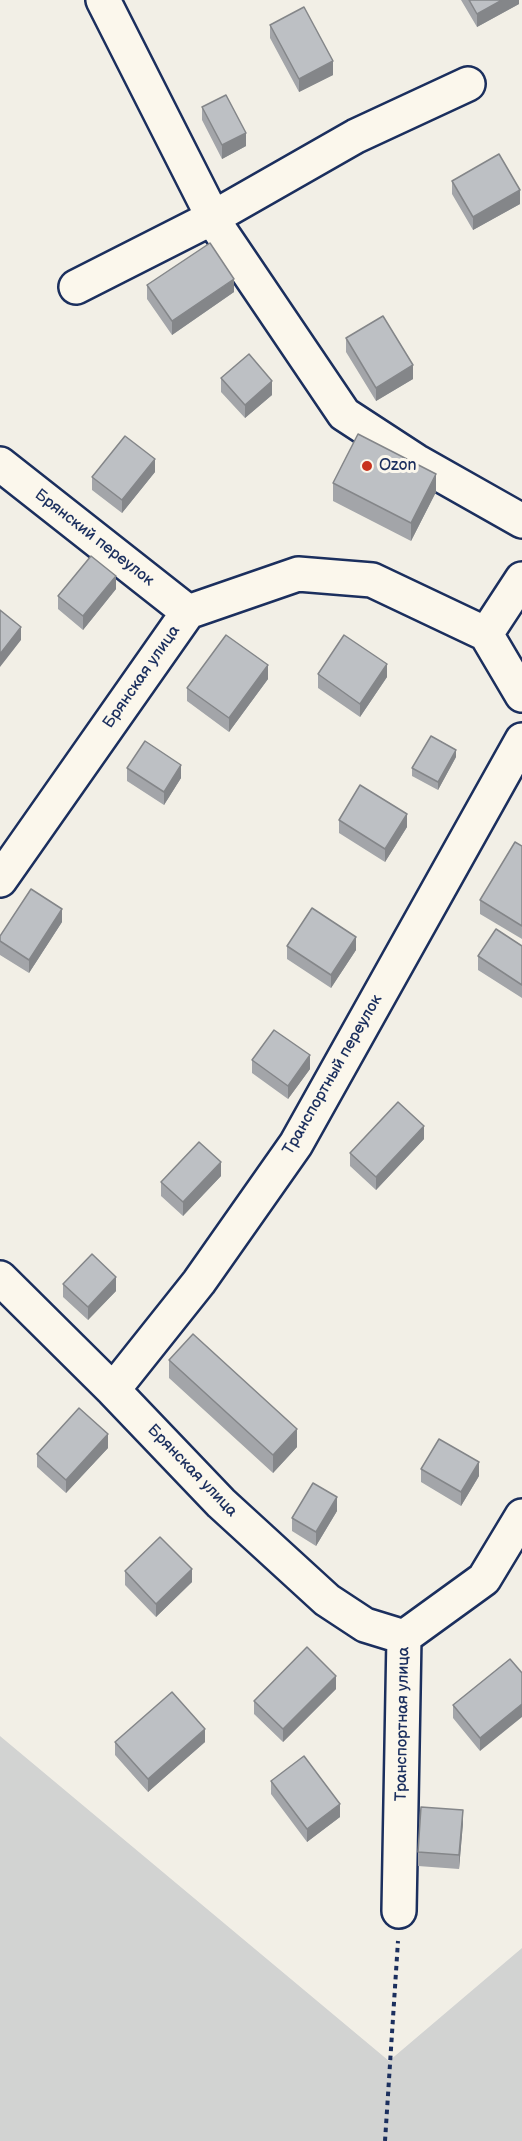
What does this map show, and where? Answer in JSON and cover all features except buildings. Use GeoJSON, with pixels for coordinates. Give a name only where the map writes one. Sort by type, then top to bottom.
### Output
{"type":"FeatureCollection","features":[{"type":"Feature","properties":{"kind":"street"},"geometry":{"type":"LineString","coordinates":[[103,0],[226,238],[344,414],[416,461],[522,521]]}},
{"type":"Feature","properties":{"kind":"street"},"geometry":{"type":"LineString","coordinates":[[76,287],[214,217],[356,136],[468,84]]}},
{"type":"Feature","properties":{"kind":"street","name":"Брянский переулок"},"geometry":{"type":"LineString","coordinates":[[0,464],[188,612]]}},
{"type":"Feature","properties":{"kind":"street","name":"Брянская улица"},"geometry":{"type":"LineString","coordinates":[[0,880],[188,612],[298,574],[372,580],[486,634]]}},
{"type":"Feature","properties":{"kind":"street"},"geometry":{"type":"LineString","coordinates":[[522,579],[486,634],[522,695]]}},
{"type":"Feature","properties":{"kind":"street","name":"Транспортный переулок"},"geometry":{"type":"LineString","coordinates":[[113,1390],[199,1282],[296,1144],[522,740]]}},
{"type":"Feature","properties":{"kind":"street","name":"Брянская улица"},"geometry":{"type":"LineString","coordinates":[[0,1278],[113,1390],[221,1503],[327,1600],[365,1626],[404,1637]]}},
{"type":"Feature","properties":{"kind":"street","name":"Транспортная улица"},"geometry":{"type":"LineString","coordinates":[[399,1911],[404,1637],[484,1579],[522,1516]]}},
{"type":"Feature","properties":{"kind":"path"},"geometry":{"type":"LineString","coordinates":[[385,2141],[399,1911]]}},
{"type":"Feature","properties":{"kind":"shaded area"},"geometry":{"type":"Polygon","coordinates":[[[0,1736],[389,2061],[522,1948],[522,2141],[0,2141],[0,1736]]]}},
{"type":"Feature","properties":{"kind":"place","name":"Ozon"},"geometry":{"type":"Point","coordinates":[367,466]}}]}
